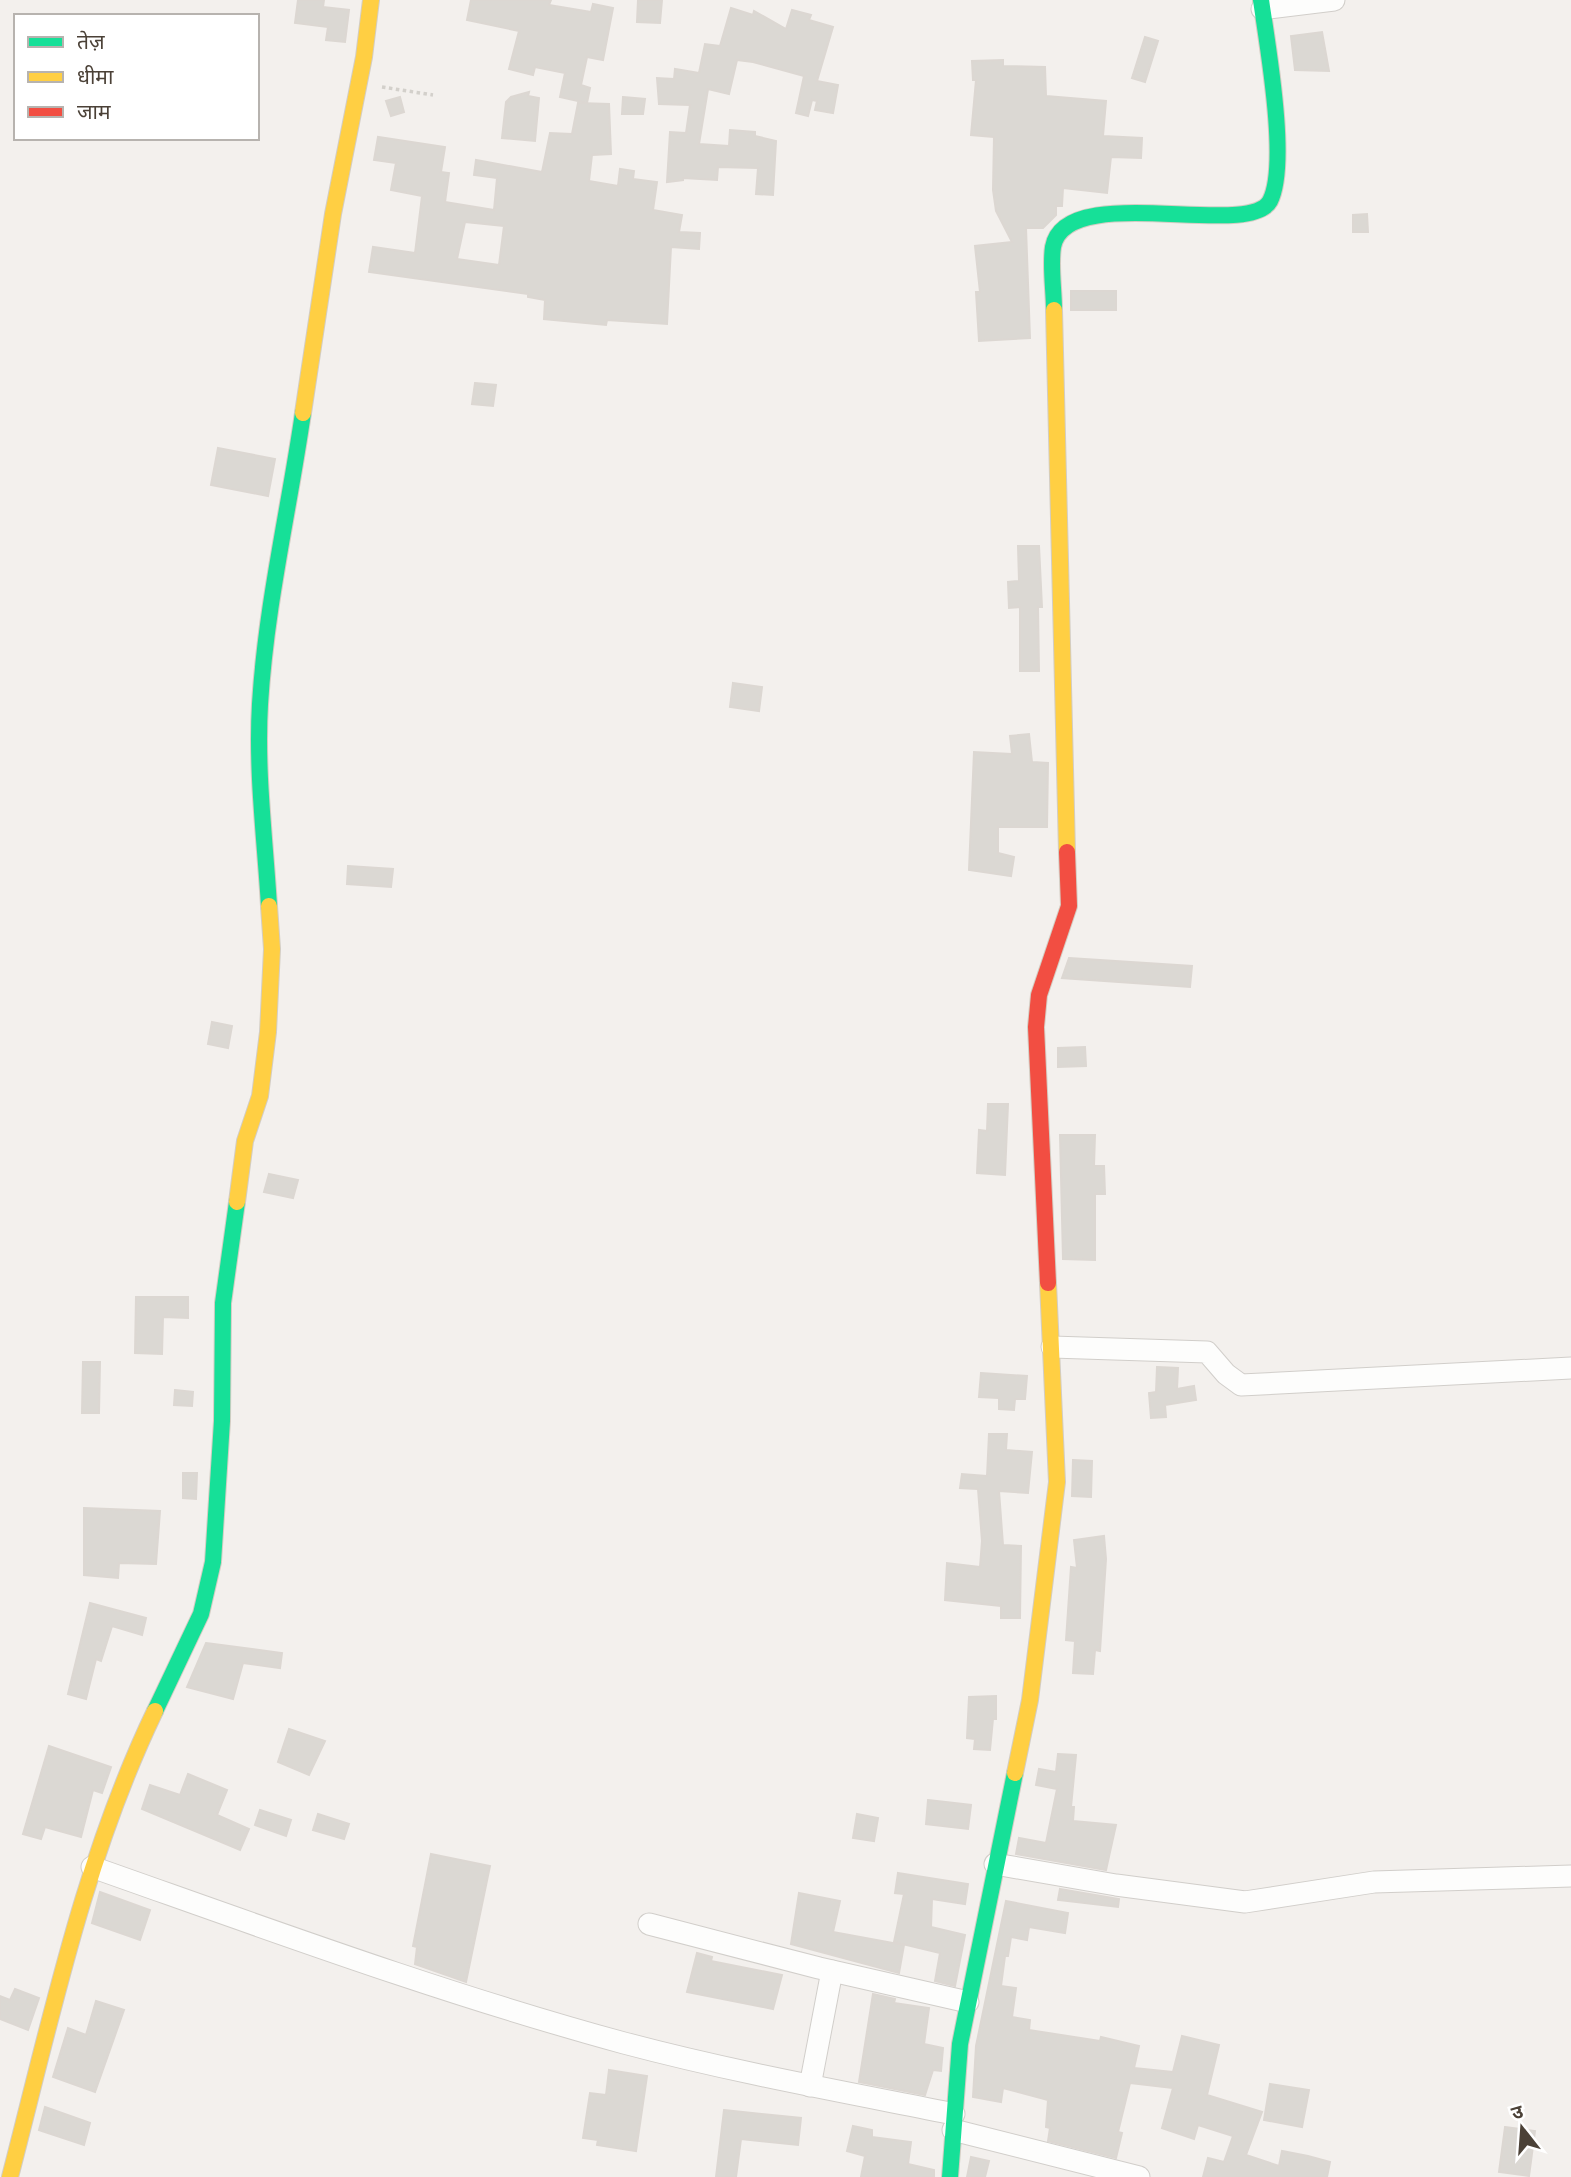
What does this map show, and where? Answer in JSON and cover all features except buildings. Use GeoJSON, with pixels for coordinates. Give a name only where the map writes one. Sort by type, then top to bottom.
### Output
{"type":"FeatureCollection","features":[{"type":"Feature","properties":{"kind":"street"},"geometry":{"type":"LineString","coordinates":[[10,2177],[92,1867],[138,1746],[201,1614],[213,1562],[222,1420],[223,1303],[245,1141],[260,1096],[268,1032],[272,949],[260,769],[260,705],[270,595],[291,495],[333,214],[359,83],[371,0]]}},
{"type":"Feature","properties":{"kind":"street"},"geometry":{"type":"LineString","coordinates":[[950,2177],[960,2044],[995,1864],[1016,1781],[1030,1700],[1057,1482],[1035,1027],[1039,995],[1069,906],[1070,864],[1065,784],[1053,245],[1062,230],[1083,220],[1144,213],[1238,216],[1256,213],[1269,202],[1275,183],[1271,69],[1262,4],[1334,0]]}},
{"type":"Feature","properties":{"kind":"street"},"geometry":{"type":"LineString","coordinates":[[1052,1347],[1207,1352],[1226,1374],[1241,1385],[1571,1368]]}},
{"type":"Feature","properties":{"kind":"street"},"geometry":{"type":"LineString","coordinates":[[995,1864],[1116,1885],[1245,1902],[1374,1882],[1571,1876]]}},
{"type":"Feature","properties":{"kind":"street"},"geometry":{"type":"LineString","coordinates":[[92,1867],[351,1958],[611,2039],[954,2122],[1139,2177]]}},
{"type":"Feature","properties":{"kind":"street"},"geometry":{"type":"LineString","coordinates":[[649,1924],[832,1972],[968,2002]]}},
{"type":"Feature","properties":{"kind":"street"},"geometry":{"type":"LineString","coordinates":[[810,2086],[832,1972]]}},
{"type":"Feature","properties":{"kind":"path"},"geometry":{"type":"LineString","coordinates":[[359,83],[433,95]]}},
{"type":"Feature","properties":{"kind":"traffic: fast"},"geometry":{"type":"LineString","coordinates":[[1054,310],[1053,247],[1065,227],[1089,217],[1121,213],[1229,215],[1255,211],[1270,201],[1275,184],[1277,132],[1261,0]]}},
{"type":"Feature","properties":{"kind":"traffic: fast"},"geometry":{"type":"LineString","coordinates":[[269,906],[260,780],[260,704],[273,594],[303,413]]}},
{"type":"Feature","properties":{"kind":"traffic: fast"},"geometry":{"type":"LineString","coordinates":[[155,1711],[201,1614],[213,1562],[222,1421],[223,1303],[237,1202]]}},
{"type":"Feature","properties":{"kind":"traffic: fast"},"geometry":{"type":"LineString","coordinates":[[950,2177],[960,2044],[1015,1773]]}},
{"type":"Feature","properties":{"kind":"traffic: slow"},"geometry":{"type":"LineString","coordinates":[[303,413],[333,214],[364,57],[371,0]]}},
{"type":"Feature","properties":{"kind":"traffic: slow"},"geometry":{"type":"LineString","coordinates":[[1054,310],[1067,852]]}},
{"type":"Feature","properties":{"kind":"traffic: slow"},"geometry":{"type":"LineString","coordinates":[[237,1202],[245,1141],[260,1096],[268,1032],[272,949],[269,906]]}},
{"type":"Feature","properties":{"kind":"traffic: slow"},"geometry":{"type":"LineString","coordinates":[[1015,1773],[1030,1700],[1057,1482],[1048,1283]]}},
{"type":"Feature","properties":{"kind":"traffic: slow"},"geometry":{"type":"LineString","coordinates":[[10,2177],[55,1999],[89,1882],[108,1824],[155,1711]]}},
{"type":"Feature","properties":{"kind":"traffic: jam"},"geometry":{"type":"LineString","coordinates":[[1048,1283],[1036,1027],[1039,995],[1069,906],[1067,852]]}}]}
